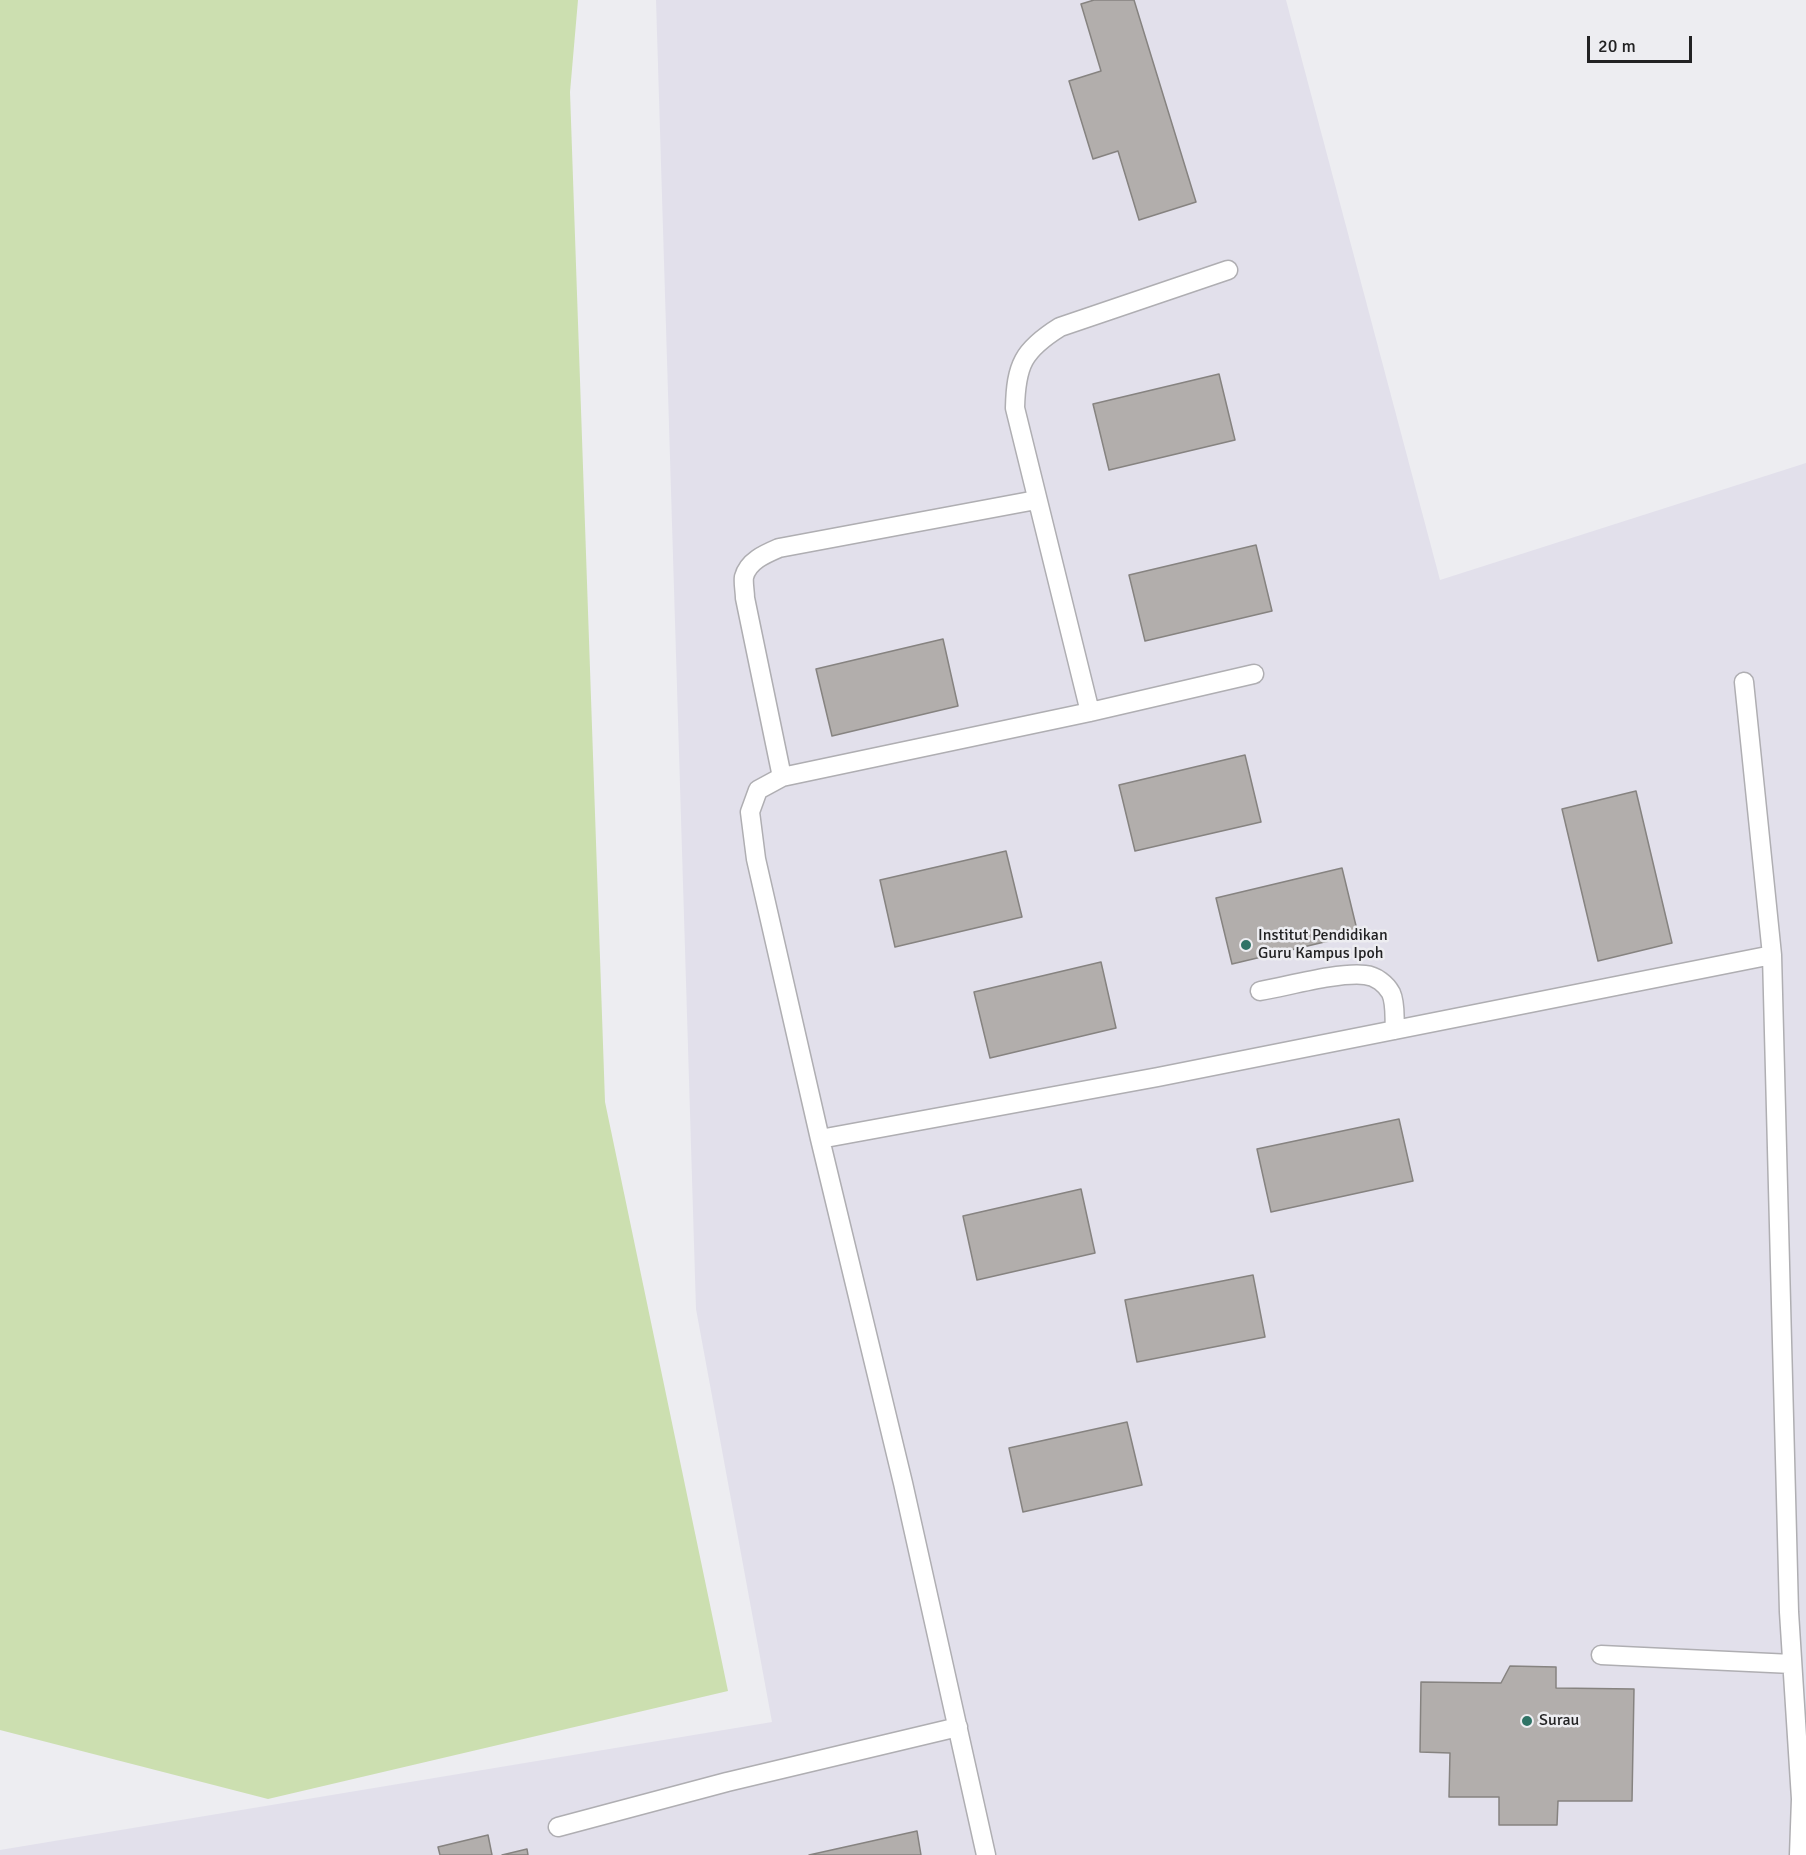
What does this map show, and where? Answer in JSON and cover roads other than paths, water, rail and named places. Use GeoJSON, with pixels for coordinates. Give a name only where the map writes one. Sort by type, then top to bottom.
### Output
{"type":"FeatureCollection","features":[{"type":"Feature","properties":{"kind":"lane"},"geometry":{"type":"LineString","coordinates":[[1090,712],[1015,408],[1015,382],[1025,355],[1041,339],[1060,327],[1228,270]]}},
{"type":"Feature","properties":{"kind":"lane"},"geometry":{"type":"LineString","coordinates":[[782,777],[745,598],[744,577],[751,565],[762,555],[779,548],[1036,500]]}},
{"type":"Feature","properties":{"kind":"lane"},"geometry":{"type":"LineString","coordinates":[[986,1855],[901,1471],[820,1139],[756,859],[750,812],[752,801],[758,790],[782,777],[1090,712],[1254,674]]}},
{"type":"Feature","properties":{"kind":"lane"},"geometry":{"type":"LineString","coordinates":[[1744,682],[1772,955],[1792,1664],[1801,1799],[1799,1855]]}},
{"type":"Feature","properties":{"kind":"lane"},"geometry":{"type":"LineString","coordinates":[[820,1139],[1158,1077],[1772,955]]}},
{"type":"Feature","properties":{"kind":"lane"},"geometry":{"type":"LineString","coordinates":[[1260,991],[1345,975],[1367,975],[1381,981],[1390,992],[1394,1004],[1395,1030]]}},
{"type":"Feature","properties":{"kind":"lane"},"geometry":{"type":"LineString","coordinates":[[1601,1656],[1792,1664]]}},
{"type":"Feature","properties":{"kind":"lane"},"geometry":{"type":"LineString","coordinates":[[558,1827],[727,1782],[958,1727]]}},
{"type":"Feature","properties":{"kind":"place","name":"Institut Pendidikan Guru Kampus Ipoh"},"geometry":{"type":"Point","coordinates":[1246,945]}},
{"type":"Feature","properties":{"kind":"place","name":"Surau"},"geometry":{"type":"Point","coordinates":[1527,1721]}}]}
